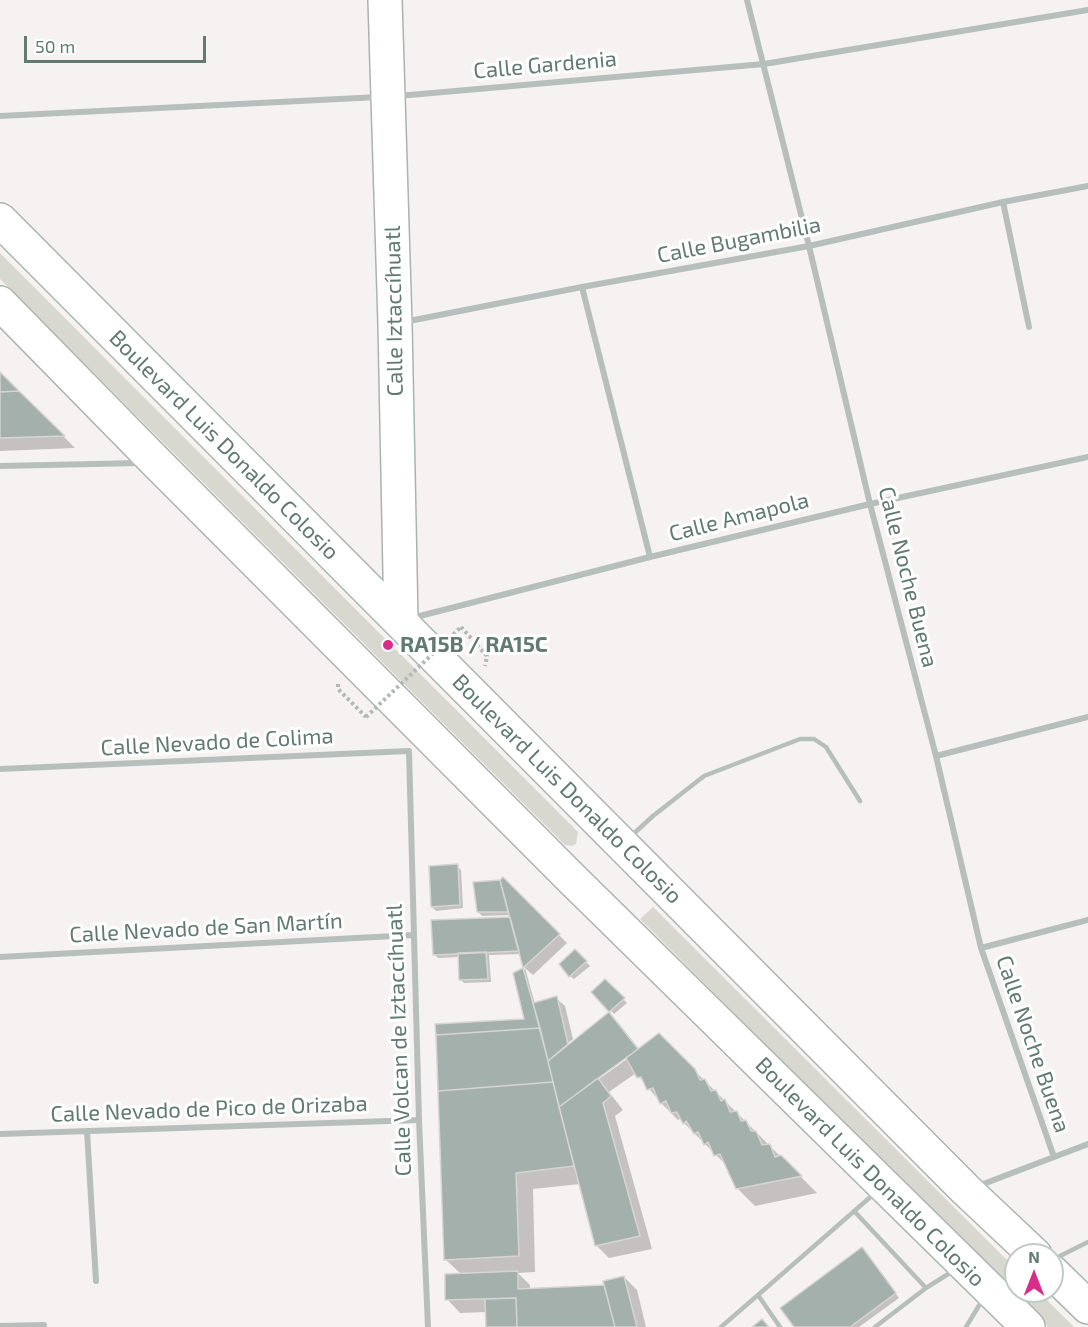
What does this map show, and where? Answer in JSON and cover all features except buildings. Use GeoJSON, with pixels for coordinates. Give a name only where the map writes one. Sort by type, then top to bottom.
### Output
{"type":"FeatureCollection","features":[{"type":"Feature","properties":{"kind":"main road","name":"Calle Iztaccíhuatl"},"geometry":{"type":"LineString","coordinates":[[385,0],[401,621]]}},
{"type":"Feature","properties":{"kind":"main road","name":"Boulevard Luis Donaldo Colosio"},"geometry":{"type":"LineString","coordinates":[[0,219],[966,1190],[1022,1243]]}},
{"type":"Feature","properties":{"kind":"main road","name":"Boulevard Luis Donaldo Colosio"},"geometry":{"type":"LineString","coordinates":[[0,303],[156,462],[417,740],[572,878],[1028,1327]]}},
{"type":"Feature","properties":{"kind":"main road"},"geometry":{"type":"LineString","coordinates":[[1064,1284],[1088,1307]]}},
{"type":"Feature","properties":{"kind":"street","name":"Calle Noche Buena"},"geometry":{"type":"LineString","coordinates":[[747,0],[809,246],[870,504],[936,756],[981,948],[1054,1157]]}},
{"type":"Feature","properties":{"kind":"street","name":"Calle Gardenia"},"geometry":{"type":"LineString","coordinates":[[0,117],[388,96],[764,64],[1088,10]]}},
{"type":"Feature","properties":{"kind":"street","name":"Calle Bugambilia"},"geometry":{"type":"LineString","coordinates":[[394,324],[809,246],[1004,202],[1088,186]]}},
{"type":"Feature","properties":{"kind":"street"},"geometry":{"type":"LineString","coordinates":[[1004,202],[1029,327]]}},
{"type":"Feature","properties":{"kind":"street"},"geometry":{"type":"LineString","coordinates":[[582,287],[650,557]]}},
{"type":"Feature","properties":{"kind":"street","name":"Calle Amapola"},"geometry":{"type":"LineString","coordinates":[[401,621],[650,557],[870,504],[1088,457]]}},
{"type":"Feature","properties":{"kind":"street"},"geometry":{"type":"LineString","coordinates":[[0,466],[156,462]]}},
{"type":"Feature","properties":{"kind":"street"},"geometry":{"type":"LineString","coordinates":[[936,756],[1088,717]]}},
{"type":"Feature","properties":{"kind":"street","name":"Calle Nevado de Colima"},"geometry":{"type":"LineString","coordinates":[[0,769],[417,740]]}},
{"type":"Feature","properties":{"kind":"street","name":"Calle Volcan de Iztaccíhuatl"},"geometry":{"type":"LineString","coordinates":[[417,740],[413,935],[428,1327]]}},
{"type":"Feature","properties":{"kind":"street"},"geometry":{"type":"LineString","coordinates":[[981,948],[1088,920]]}},
{"type":"Feature","properties":{"kind":"street","name":"Calle Nevado de San Martín"},"geometry":{"type":"LineString","coordinates":[[0,957],[413,935]]}},
{"type":"Feature","properties":{"kind":"street","name":"Calle Nevado de Pico de Orizaba"},"geometry":{"type":"LineString","coordinates":[[0,1134],[419,1120]]}},
{"type":"Feature","properties":{"kind":"street"},"geometry":{"type":"LineString","coordinates":[[87,1131],[96,1281]]}},
{"type":"Feature","properties":{"kind":"street"},"geometry":{"type":"LineString","coordinates":[[966,1190],[1088,1144]]}},
{"type":"Feature","properties":{"kind":"street"},"geometry":{"type":"LineString","coordinates":[[0,1326],[44,1325]]}},
{"type":"Feature","properties":{"kind":"lane"},"geometry":{"type":"LineString","coordinates":[[622,845],[653,816],[704,776],[800,739],[814,739],[826,747],[860,801]]}},
{"type":"Feature","properties":{"kind":"lane"},"geometry":{"type":"LineString","coordinates":[[721,1327],[884,1186]]}},
{"type":"Feature","properties":{"kind":"lane"},"geometry":{"type":"LineString","coordinates":[[854,1211],[926,1288]]}},
{"type":"Feature","properties":{"kind":"lane"},"geometry":{"type":"LineString","coordinates":[[1064,1254],[1088,1242]]}},
{"type":"Feature","properties":{"kind":"lane"},"geometry":{"type":"LineString","coordinates":[[875,1327],[926,1288],[964,1264]]}},
{"type":"Feature","properties":{"kind":"lane"},"geometry":{"type":"LineString","coordinates":[[968,1326],[989,1289]]}},
{"type":"Feature","properties":{"kind":"lane"},"geometry":{"type":"LineString","coordinates":[[758,1295],[780,1327]]}},
{"type":"Feature","properties":{"kind":"path"},"geometry":{"type":"LineString","coordinates":[[338,689],[366,717],[461,627],[487,656]]}},
{"type":"Feature","properties":{"kind":"shaded area"},"geometry":{"type":"Polygon","coordinates":[[[0,253],[578,832],[576,844],[565,845],[0,279],[0,253]]]}},
{"type":"Feature","properties":{"kind":"shaded area"},"geometry":{"type":"Polygon","coordinates":[[[653,907],[1004,1257],[1004,1283],[640,919],[653,907]]]}},
{"type":"Feature","properties":{"kind":"shaded area"},"geometry":{"type":"Polygon","coordinates":[[[1024,1303],[1050,1303],[1074,1327],[1048,1327],[1024,1303]]]}},
{"type":"Feature","properties":{"kind":"place","name":"RA15B / RA15C"},"geometry":{"type":"Point","coordinates":[388,645]}}]}
